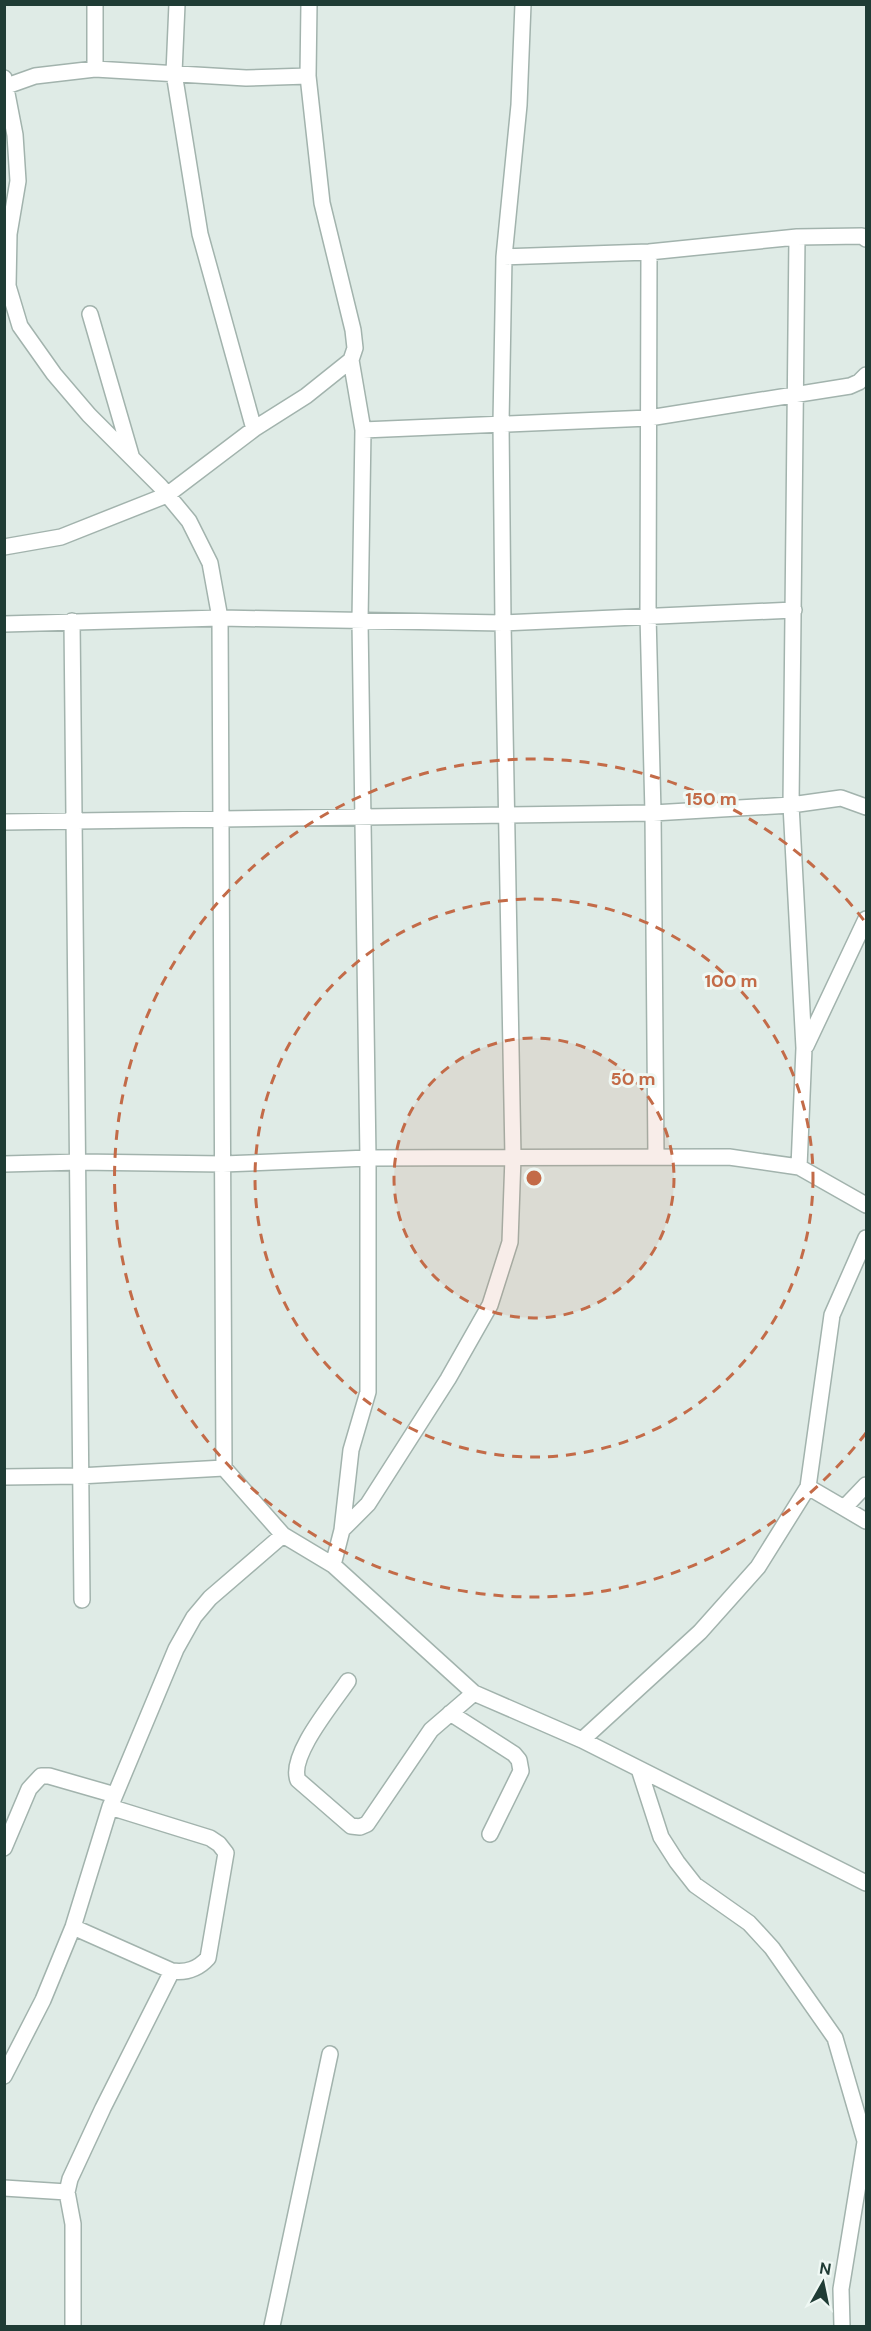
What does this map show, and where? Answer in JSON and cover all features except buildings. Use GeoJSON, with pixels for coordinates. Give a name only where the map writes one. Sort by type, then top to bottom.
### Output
{"type":"FeatureCollection","features":[{"type":"Feature","properties":{"kind":"street"},"geometry":{"type":"LineString","coordinates":[[95,4],[95,69]]}},
{"type":"Feature","properties":{"kind":"street"},"geometry":{"type":"LineString","coordinates":[[177,4],[174,73],[200,234],[254,429]]}},
{"type":"Feature","properties":{"kind":"street"},"geometry":{"type":"LineString","coordinates":[[309,4],[308,76],[321,203],[354,330],[355,348],[351,360],[363,430],[360,621],[368,1158],[368,1392],[351,1450],[342,1530],[333,1565]]}},
{"type":"Feature","properties":{"kind":"street"},"geometry":{"type":"LineString","coordinates":[[342,1530],[368,1504],[448,1379],[490,1305],[510,1242],[513,1157],[501,423],[504,257],[519,105],[523,4]]}},
{"type":"Feature","properties":{"kind":"street"},"geometry":{"type":"LineString","coordinates":[[308,76],[246,78],[95,69],[35,76],[6,83],[15,135],[18,181],[9,234],[8,286],[20,326],[54,374],[189,521],[210,563],[220,618],[224,1468],[283,1535],[333,1565],[474,1693],[582,1740],[867,1884]]}},
{"type":"Feature","properties":{"kind":"street"},"geometry":{"type":"LineString","coordinates":[[504,257],[649,252],[797,237],[862,236],[867,239]]}},
{"type":"Feature","properties":{"kind":"street"},"geometry":{"type":"LineString","coordinates":[[797,237],[791,805],[804,1048],[799,1167]]}},
{"type":"Feature","properties":{"kind":"street"},"geometry":{"type":"LineString","coordinates":[[649,252],[648,615],[653,813],[656,1157]]}},
{"type":"Feature","properties":{"kind":"street"},"geometry":{"type":"LineString","coordinates":[[90,314],[132,459]]}},
{"type":"Feature","properties":{"kind":"street"},"geometry":{"type":"LineString","coordinates":[[4,547],[61,537],[167,495],[254,429],[306,396],[351,360]]}},
{"type":"Feature","properties":{"kind":"street"},"geometry":{"type":"LineString","coordinates":[[363,430],[649,418],[850,386],[867,375]]}},
{"type":"Feature","properties":{"kind":"street"},"geometry":{"type":"LineString","coordinates":[[4,624],[220,618],[503,623],[794,610]]}},
{"type":"Feature","properties":{"kind":"street"},"geometry":{"type":"LineString","coordinates":[[72,621],[82,1600]]}},
{"type":"Feature","properties":{"kind":"street"},"geometry":{"type":"LineString","coordinates":[[4,822],[507,817],[653,813],[791,805],[841,798],[867,807]]}},
{"type":"Feature","properties":{"kind":"street"},"geometry":{"type":"LineString","coordinates":[[804,1048],[867,920]]}},
{"type":"Feature","properties":{"kind":"street"},"geometry":{"type":"LineString","coordinates":[[4,1164],[79,1162],[223,1164],[368,1158],[729,1157],[799,1167],[867,1205]]}},
{"type":"Feature","properties":{"kind":"street"},"geometry":{"type":"LineString","coordinates":[[582,1740],[700,1632],[758,1567],[808,1487],[832,1315],[867,1238]]}},
{"type":"Feature","properties":{"kind":"street"},"geometry":{"type":"LineString","coordinates":[[4,1476],[79,1476],[224,1468]]}},
{"type":"Feature","properties":{"kind":"street"},"geometry":{"type":"LineString","coordinates":[[844,1508],[867,1485]]}},
{"type":"Feature","properties":{"kind":"street"},"geometry":{"type":"LineString","coordinates":[[808,1487],[867,1521]]}},
{"type":"Feature","properties":{"kind":"street"},"geometry":{"type":"LineString","coordinates":[[4,2076],[43,2000],[73,1927],[113,1801],[176,1649],[194,1617],[210,1598],[283,1535]]}},
{"type":"Feature","properties":{"kind":"street"},"geometry":{"type":"LineString","coordinates":[[348,1681],[309,1739],[297,1763],[296,1774],[298,1780],[351,1826],[360,1827],[367,1824],[431,1730],[474,1693]]}},
{"type":"Feature","properties":{"kind":"street"},"geometry":{"type":"LineString","coordinates":[[450,1713],[514,1754],[519,1760],[521,1771],[490,1834]]}},
{"type":"Feature","properties":{"kind":"street"},"geometry":{"type":"LineString","coordinates":[[639,1769],[662,1837],[677,1862],[695,1886],[749,1923],[772,1948],[835,2038],[866,2139],[841,2289],[842,2326]]}},
{"type":"Feature","properties":{"kind":"street"},"geometry":{"type":"LineString","coordinates":[[4,1848],[29,1789],[41,1776],[48,1776],[210,1838],[226,1853],[208,1958],[196,1968],[180,1972],[172,1971],[73,1927]]}},
{"type":"Feature","properties":{"kind":"street"},"geometry":{"type":"LineString","coordinates":[[73,2326],[73,2224],[67,2192],[70,2179],[135,2042],[172,1971]]}},
{"type":"Feature","properties":{"kind":"street"},"geometry":{"type":"LineString","coordinates":[[272,2326],[330,2054]]}},
{"type":"Feature","properties":{"kind":"street"},"geometry":{"type":"LineString","coordinates":[[4,2188],[67,2192]]}}]}
